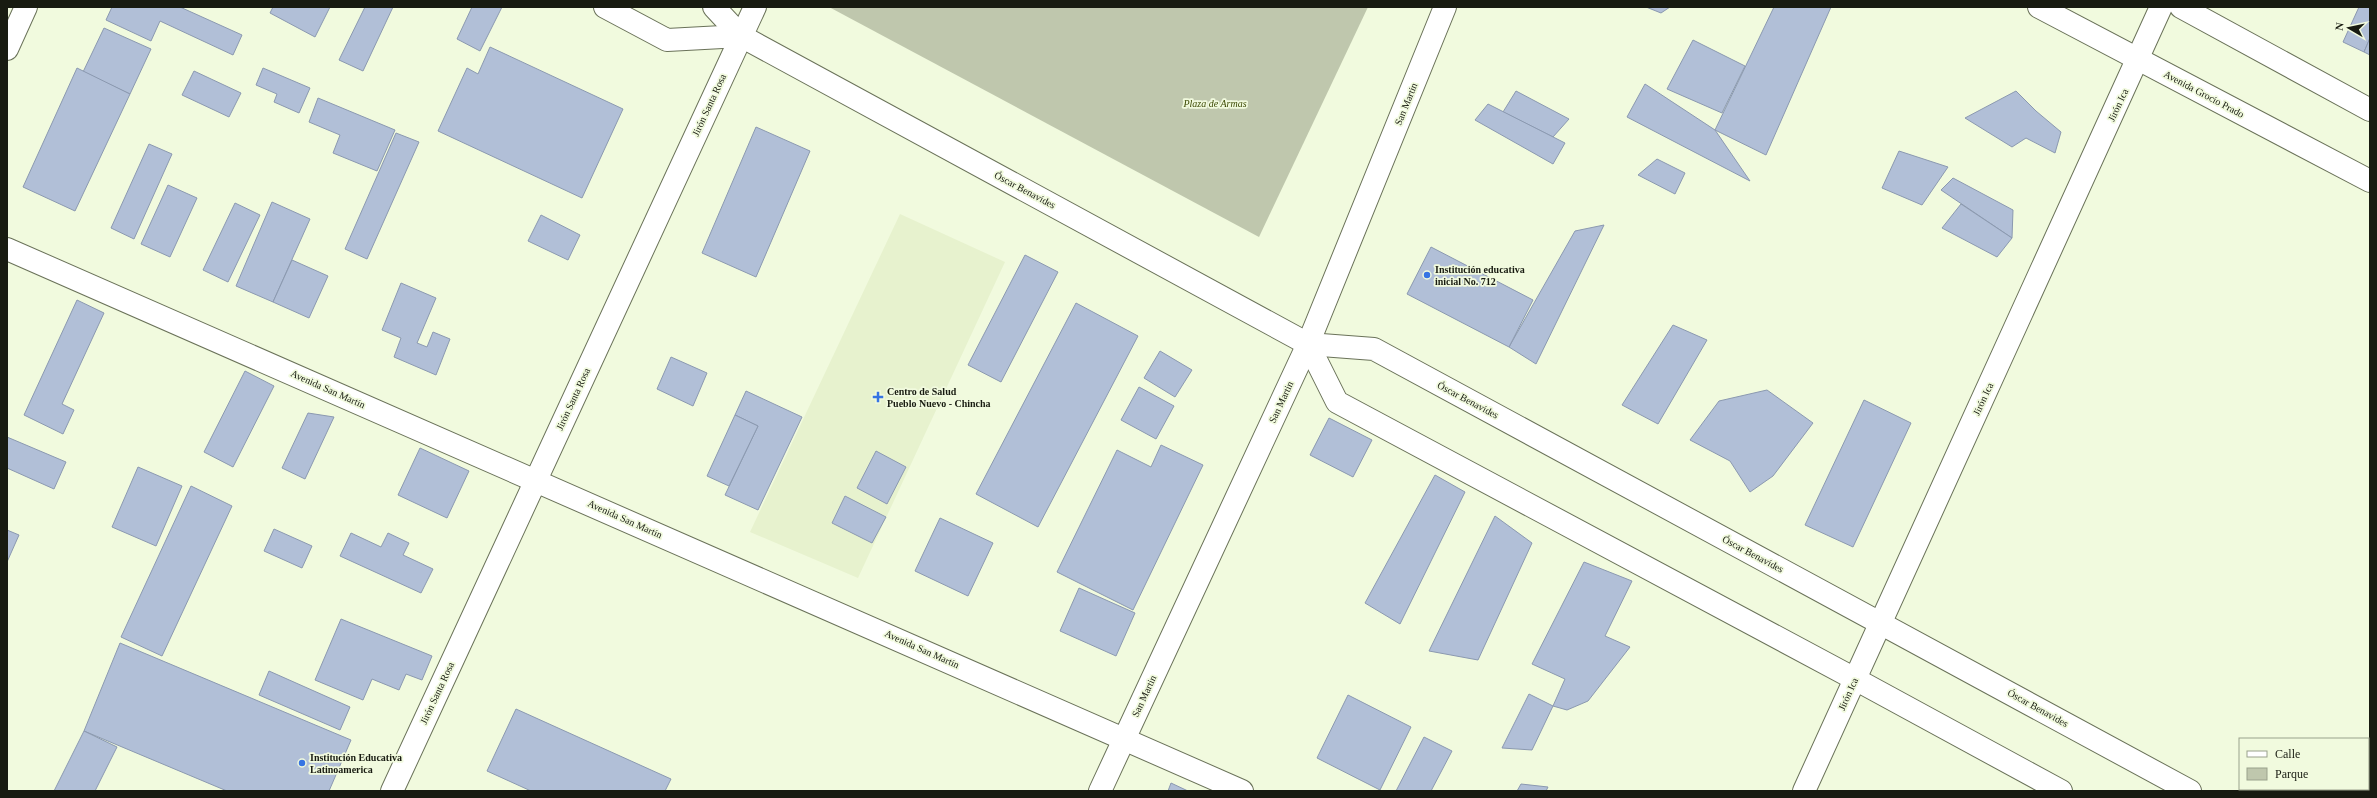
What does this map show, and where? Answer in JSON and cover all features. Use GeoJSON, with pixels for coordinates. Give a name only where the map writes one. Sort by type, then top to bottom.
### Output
{"type":"FeatureCollection","features":[{"type":"Feature","properties":{"kind":"street"},"geometry":{"type":"LineString","coordinates":[[7,49],[26,7]]}},
{"type":"Feature","properties":{"kind":"street"},"geometry":{"type":"LineString","coordinates":[[605,7],[667,40],[741,36]]}},
{"type":"Feature","properties":{"kind":"street"},"geometry":{"type":"LineString","coordinates":[[714,7],[741,36]]}},
{"type":"Feature","properties":{"kind":"street","name":"Jirón Santa Rosa"},"geometry":{"type":"LineString","coordinates":[[392,791],[755,7]]}},
{"type":"Feature","properties":{"kind":"street","name":"San Martin"},"geometry":{"type":"LineString","coordinates":[[1100,791],[1308,344],[1446,7]]}},
{"type":"Feature","properties":{"kind":"street","name":"Avenida Grocio Prado"},"geometry":{"type":"LineString","coordinates":[[2039,7],[2370,181]]}},
{"type":"Feature","properties":{"kind":"street","name":"Jirón Ica"},"geometry":{"type":"LineString","coordinates":[[1804,791],[2161,7]]}},
{"type":"Feature","properties":{"kind":"street"},"geometry":{"type":"LineString","coordinates":[[2181,7],[2370,110]]}},
{"type":"Feature","properties":{"kind":"street","name":"Óscar Benavides"},"geometry":{"type":"LineString","coordinates":[[741,36],[1308,344],[1374,349],[2190,791]]}},
{"type":"Feature","properties":{"kind":"street","name":"Avenida San Martin"},"geometry":{"type":"LineString","coordinates":[[7,249],[1125,738],[1242,791]]}},
{"type":"Feature","properties":{"kind":"street"},"geometry":{"type":"LineString","coordinates":[[1308,344],[1337,402],[2061,791]]}},
{"type":"Feature","properties":{"kind":"shaded area","name":"Centro de Salud Pueblo Nuevo - Chincha"},"geometry":{"type":"Polygon","coordinates":[[[900,214],[1005,262],[858,578],[750,532],[900,214]]]}},
{"type":"Feature","properties":{"kind":"green space","name":"Plaza de Armas"},"geometry":{"type":"Polygon","coordinates":[[[829,7],[1368,7],[1259,237],[829,7]]]}},
{"type":"Feature","properties":{"kind":"building"},"geometry":{"type":"Polygon","coordinates":[[[112,7],[180,7],[242,35],[233,55],[160,21],[151,41],[106,20],[112,7]]]}},
{"type":"Feature","properties":{"kind":"building"},"geometry":{"type":"Polygon","coordinates":[[[273,7],[330,7],[315,37],[270,13],[273,7]]]}},
{"type":"Feature","properties":{"kind":"building"},"geometry":{"type":"Polygon","coordinates":[[[365,7],[393,7],[363,71],[339,60],[365,7]]]}},
{"type":"Feature","properties":{"kind":"building"},"geometry":{"type":"Polygon","coordinates":[[[472,7],[502,7],[480,51],[457,39],[472,7]]]}},
{"type":"Feature","properties":{"kind":"building"},"geometry":{"type":"Polygon","coordinates":[[[1646,7],[1670,7],[1661,13],[1646,7]]]}},
{"type":"Feature","properties":{"kind":"building"},"geometry":{"type":"Polygon","coordinates":[[[1774,7],[1831,7],[1766,155],[1715,130],[1774,7]]]}},
{"type":"Feature","properties":{"kind":"building"},"geometry":{"type":"Polygon","coordinates":[[[2359,7],[2370,7],[2370,38],[2364,52],[2343,42],[2359,7]]]}},
{"type":"Feature","properties":{"kind":"building"},"geometry":{"type":"Polygon","coordinates":[[[104,28],[151,49],[130,94],[83,72],[104,28]]]}},
{"type":"Feature","properties":{"kind":"building"},"geometry":{"type":"Polygon","coordinates":[[[2370,38],[2370,55],[2364,52],[2370,38]]]}},
{"type":"Feature","properties":{"kind":"building"},"geometry":{"type":"Polygon","coordinates":[[[1693,40],[1745,66],[1722,113],[1667,89],[1693,40]]]}},
{"type":"Feature","properties":{"kind":"building"},"geometry":{"type":"Polygon","coordinates":[[[490,47],[623,109],[582,198],[438,131],[467,68],[478,74],[490,47]]]}},
{"type":"Feature","properties":{"kind":"building"},"geometry":{"type":"Polygon","coordinates":[[[77,68],[130,94],[75,211],[23,187],[77,68]]]}},
{"type":"Feature","properties":{"kind":"building"},"geometry":{"type":"Polygon","coordinates":[[[263,68],[310,88],[299,113],[274,102],[277,94],[256,85],[263,68]]]}},
{"type":"Feature","properties":{"kind":"building"},"geometry":{"type":"Polygon","coordinates":[[[194,71],[241,93],[229,117],[182,95],[194,71]]]}},
{"type":"Feature","properties":{"kind":"building"},"geometry":{"type":"Polygon","coordinates":[[[1645,84],[1715,130],[1750,181],[1627,117],[1645,84]]]}},
{"type":"Feature","properties":{"kind":"building"},"geometry":{"type":"Polygon","coordinates":[[[1516,91],[1569,119],[1553,137],[1503,112],[1516,91]]]}},
{"type":"Feature","properties":{"kind":"building"},"geometry":{"type":"Polygon","coordinates":[[[2016,91],[2036,111],[2061,132],[2055,153],[2026,138],[2012,147],[1965,118],[2016,91]]]}},
{"type":"Feature","properties":{"kind":"building"},"geometry":{"type":"Polygon","coordinates":[[[318,98],[395,130],[377,171],[333,153],[340,135],[309,122],[318,98]]]}},
{"type":"Feature","properties":{"kind":"building"},"geometry":{"type":"Polygon","coordinates":[[[1488,104],[1565,143],[1553,164],[1475,120],[1488,104]]]}},
{"type":"Feature","properties":{"kind":"building"},"geometry":{"type":"Polygon","coordinates":[[[756,127],[810,151],[756,277],[702,253],[756,127]]]}},
{"type":"Feature","properties":{"kind":"building"},"geometry":{"type":"Polygon","coordinates":[[[396,133],[419,142],[367,259],[345,249],[396,133]]]}},
{"type":"Feature","properties":{"kind":"building"},"geometry":{"type":"Polygon","coordinates":[[[149,144],[172,154],[134,239],[111,228],[149,144]]]}},
{"type":"Feature","properties":{"kind":"building"},"geometry":{"type":"Polygon","coordinates":[[[1899,151],[1948,167],[1922,205],[1882,188],[1899,151]]]}},
{"type":"Feature","properties":{"kind":"building"},"geometry":{"type":"Polygon","coordinates":[[[1657,159],[1685,173],[1675,194],[1638,175],[1657,159]]]}},
{"type":"Feature","properties":{"kind":"building"},"geometry":{"type":"Polygon","coordinates":[[[1953,178],[2013,210],[2012,238],[1941,190],[1953,178]]]}},
{"type":"Feature","properties":{"kind":"building"},"geometry":{"type":"Polygon","coordinates":[[[168,185],[197,198],[170,257],[141,244],[168,185]]]}},
{"type":"Feature","properties":{"kind":"building"},"geometry":{"type":"Polygon","coordinates":[[[272,202],[310,219],[273,302],[236,286],[272,202]]]}},
{"type":"Feature","properties":{"kind":"building"},"geometry":{"type":"Polygon","coordinates":[[[235,203],[260,215],[228,282],[203,270],[235,203]]]}},
{"type":"Feature","properties":{"kind":"building"},"geometry":{"type":"Polygon","coordinates":[[[1961,204],[2012,238],[1997,257],[1942,228],[1961,204]]]}},
{"type":"Feature","properties":{"kind":"building"},"geometry":{"type":"Polygon","coordinates":[[[541,215],[580,235],[568,260],[528,241],[541,215]]]}},
{"type":"Feature","properties":{"kind":"building"},"geometry":{"type":"Polygon","coordinates":[[[1604,225],[1536,364],[1509,347],[1575,231],[1604,225]]]}},
{"type":"Feature","properties":{"kind":"building"},"geometry":{"type":"Polygon","coordinates":[[[1431,247],[1533,300],[1509,347],[1407,294],[1431,247]]]}},
{"type":"Feature","properties":{"kind":"building"},"geometry":{"type":"Polygon","coordinates":[[[1025,255],[1058,272],[1001,382],[968,365],[1025,255]]]}},
{"type":"Feature","properties":{"kind":"building"},"geometry":{"type":"Polygon","coordinates":[[[292,260],[328,276],[309,318],[273,302],[292,260]]]}},
{"type":"Feature","properties":{"kind":"building"},"geometry":{"type":"Polygon","coordinates":[[[401,283],[436,298],[417,343],[427,347],[433,332],[450,339],[436,375],[394,357],[401,338],[382,330],[401,283]]]}},
{"type":"Feature","properties":{"kind":"building"},"geometry":{"type":"Polygon","coordinates":[[[77,300],[104,313],[62,404],[74,410],[63,434],[24,415],[77,300]]]}},
{"type":"Feature","properties":{"kind":"building"},"geometry":{"type":"Polygon","coordinates":[[[1076,303],[1138,336],[1038,527],[976,494],[1076,303]]]}},
{"type":"Feature","properties":{"kind":"building"},"geometry":{"type":"Polygon","coordinates":[[[1673,325],[1707,340],[1658,424],[1622,405],[1673,325]]]}},
{"type":"Feature","properties":{"kind":"building"},"geometry":{"type":"Polygon","coordinates":[[[1160,351],[1192,370],[1175,397],[1144,378],[1160,351]]]}},
{"type":"Feature","properties":{"kind":"building"},"geometry":{"type":"Polygon","coordinates":[[[671,357],[707,373],[693,406],[657,389],[671,357]]]}},
{"type":"Feature","properties":{"kind":"building"},"geometry":{"type":"Polygon","coordinates":[[[245,371],[274,386],[233,467],[204,452],[245,371]]]}},
{"type":"Feature","properties":{"kind":"building"},"geometry":{"type":"Polygon","coordinates":[[[1139,387],[1174,406],[1156,439],[1121,420],[1139,387]]]}},
{"type":"Feature","properties":{"kind":"building"},"geometry":{"type":"Polygon","coordinates":[[[1767,390],[1813,423],[1773,476],[1750,492],[1730,461],[1690,440],[1719,401],[1767,390]]]}},
{"type":"Feature","properties":{"kind":"building"},"geometry":{"type":"Polygon","coordinates":[[[746,391],[802,417],[758,510],[725,495],[758,426],[735,415],[746,391]]]}},
{"type":"Feature","properties":{"kind":"building"},"geometry":{"type":"Polygon","coordinates":[[[1864,400],[1911,423],[1853,547],[1805,525],[1864,400]]]}},
{"type":"Feature","properties":{"kind":"building"},"geometry":{"type":"Polygon","coordinates":[[[308,413],[334,417],[305,479],[282,468],[308,413]]]}},
{"type":"Feature","properties":{"kind":"building"},"geometry":{"type":"Polygon","coordinates":[[[735,415],[758,426],[729,486],[707,476],[735,415]]]}},
{"type":"Feature","properties":{"kind":"building"},"geometry":{"type":"Polygon","coordinates":[[[1329,418],[1372,440],[1353,477],[1310,455],[1329,418]]]}},
{"type":"Feature","properties":{"kind":"building"},"geometry":{"type":"Polygon","coordinates":[[[7,437],[66,462],[54,489],[7,468],[7,437]]]}},
{"type":"Feature","properties":{"kind":"building"},"geometry":{"type":"Polygon","coordinates":[[[1161,445],[1203,465],[1133,610],[1057,572],[1117,450],[1151,467],[1161,445]]]}},
{"type":"Feature","properties":{"kind":"building"},"geometry":{"type":"Polygon","coordinates":[[[420,448],[469,471],[447,518],[398,495],[420,448]]]}},
{"type":"Feature","properties":{"kind":"building"},"geometry":{"type":"Polygon","coordinates":[[[876,451],[906,467],[887,504],[857,488],[876,451]]]}},
{"type":"Feature","properties":{"kind":"building"},"geometry":{"type":"Polygon","coordinates":[[[138,467],[182,486],[156,546],[112,527],[138,467]]]}},
{"type":"Feature","properties":{"kind":"building"},"geometry":{"type":"Polygon","coordinates":[[[1435,475],[1465,492],[1400,624],[1365,603],[1435,475]]]}},
{"type":"Feature","properties":{"kind":"building"},"geometry":{"type":"Polygon","coordinates":[[[191,486],[232,506],[162,656],[121,637],[191,486]]]}},
{"type":"Feature","properties":{"kind":"building"},"geometry":{"type":"Polygon","coordinates":[[[845,496],[886,517],[872,543],[832,523],[845,496]]]}},
{"type":"Feature","properties":{"kind":"building"},"geometry":{"type":"Polygon","coordinates":[[[1495,516],[1532,543],[1478,660],[1429,651],[1495,516]]]}},
{"type":"Feature","properties":{"kind":"building"},"geometry":{"type":"Polygon","coordinates":[[[940,518],[993,543],[968,596],[915,571],[940,518]]]}},
{"type":"Feature","properties":{"kind":"building"},"geometry":{"type":"Polygon","coordinates":[[[274,529],[312,546],[302,568],[264,551],[274,529]]]}},
{"type":"Feature","properties":{"kind":"building"},"geometry":{"type":"Polygon","coordinates":[[[7,530],[19,535],[7,562],[7,530]]]}},
{"type":"Feature","properties":{"kind":"building"},"geometry":{"type":"Polygon","coordinates":[[[351,533],[381,547],[388,533],[409,543],[403,555],[433,569],[421,593],[340,556],[351,533]]]}},
{"type":"Feature","properties":{"kind":"building"},"geometry":{"type":"Polygon","coordinates":[[[1584,562],[1632,581],[1605,636],[1630,647],[1588,701],[1567,710],[1553,706],[1565,679],[1532,664],[1584,562]]]}},
{"type":"Feature","properties":{"kind":"building"},"geometry":{"type":"Polygon","coordinates":[[[1079,588],[1135,613],[1116,656],[1060,631],[1079,588]]]}},
{"type":"Feature","properties":{"kind":"building"},"geometry":{"type":"Polygon","coordinates":[[[341,619],[432,656],[422,680],[406,674],[399,690],[372,679],[363,700],[315,680],[341,619]]]}},
{"type":"Feature","properties":{"kind":"building"},"geometry":{"type":"Polygon","coordinates":[[[120,643],[351,740],[329,791],[227,791],[84,731],[120,643]]]}},
{"type":"Feature","properties":{"kind":"building"},"geometry":{"type":"Polygon","coordinates":[[[269,671],[350,707],[340,730],[259,695],[269,671]]]}},
{"type":"Feature","properties":{"kind":"building"},"geometry":{"type":"Polygon","coordinates":[[[1529,694],[1553,706],[1532,750],[1502,748],[1529,694]]]}},
{"type":"Feature","properties":{"kind":"building"},"geometry":{"type":"Polygon","coordinates":[[[1348,695],[1411,727],[1380,790],[1317,758],[1348,695]]]}},
{"type":"Feature","properties":{"kind":"building"},"geometry":{"type":"Polygon","coordinates":[[[516,709],[671,779],[665,791],[531,791],[487,771],[516,709]]]}},
{"type":"Feature","properties":{"kind":"building"},"geometry":{"type":"Polygon","coordinates":[[[84,731],[117,747],[95,791],[54,791],[84,731]]]}},
{"type":"Feature","properties":{"kind":"building"},"geometry":{"type":"Polygon","coordinates":[[[1424,737],[1452,751],[1431,791],[1396,791],[1424,737]]]}},
{"type":"Feature","properties":{"kind":"building"},"geometry":{"type":"Polygon","coordinates":[[[1171,783],[1188,791],[1168,791],[1171,783]]]}},
{"type":"Feature","properties":{"kind":"building"},"geometry":{"type":"Polygon","coordinates":[[[1521,784],[1548,787],[1546,791],[1517,791],[1521,784]]]}},
{"type":"Feature","properties":{"kind":"place","name":"Institución educativa inicial No. 712"},"geometry":{"type":"Point","coordinates":[1427,275]}},
{"type":"Feature","properties":{"kind":"place","name":"Centro de Salud Pueblo Nuevo - Chincha"},"geometry":{"type":"Point","coordinates":[878,397]}},
{"type":"Feature","properties":{"kind":"place","name":"Institución Educativa Latinoamerica"},"geometry":{"type":"Point","coordinates":[302,763]}}]}
